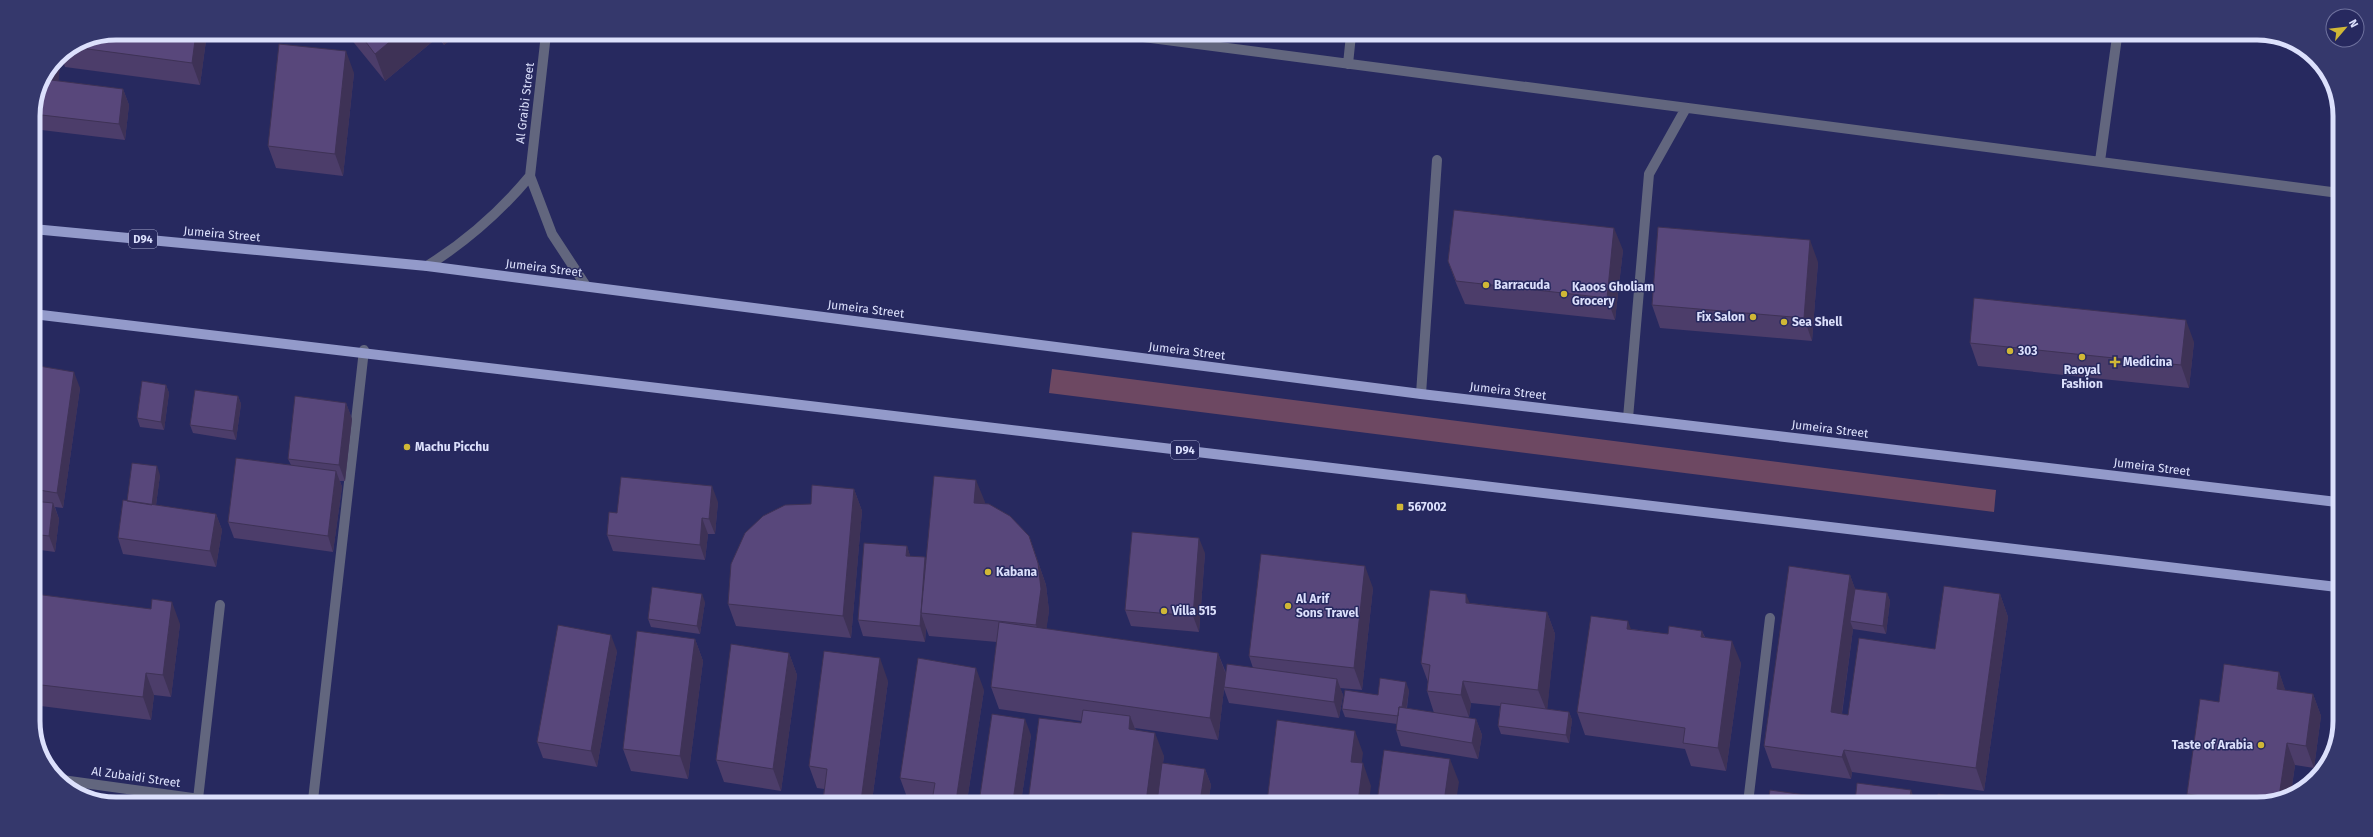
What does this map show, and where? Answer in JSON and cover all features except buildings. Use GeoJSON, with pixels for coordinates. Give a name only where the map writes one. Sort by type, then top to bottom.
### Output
{"type":"FeatureCollection","features":[{"type":"Feature","properties":{"kind":"main road","name":"Jumeira Street"},"geometry":{"type":"LineString","coordinates":[[40,230],[427,266],[1421,394],[2333,502]]}},
{"type":"Feature","properties":{"kind":"main road","name":"D94"},"geometry":{"type":"LineString","coordinates":[[40,315],[364,350],[1671,509],[2333,587]]}},
{"type":"Feature","properties":{"kind":"street","name":"Al Graibi Street"},"geometry":{"type":"LineString","coordinates":[[545,40],[530,176],[552,234],[586,286]]}},
{"type":"Feature","properties":{"kind":"street"},"geometry":{"type":"LineString","coordinates":[[1166,40],[2333,192]]}},
{"type":"Feature","properties":{"kind":"street"},"geometry":{"type":"LineString","coordinates":[[1348,64],[1351,40]]}},
{"type":"Feature","properties":{"kind":"street"},"geometry":{"type":"LineString","coordinates":[[2100,161],[2117,40]]}},
{"type":"Feature","properties":{"kind":"street"},"geometry":{"type":"LineString","coordinates":[[1628,418],[1649,174],[1686,108]]}},
{"type":"Feature","properties":{"kind":"street"},"geometry":{"type":"LineString","coordinates":[[1421,394],[1437,160]]}},
{"type":"Feature","properties":{"kind":"street"},"geometry":{"type":"LineString","coordinates":[[427,266],[456,247],[483,226],[508,202],[530,176]]}},
{"type":"Feature","properties":{"kind":"street"},"geometry":{"type":"LineString","coordinates":[[313,797],[364,350]]}},
{"type":"Feature","properties":{"kind":"street"},"geometry":{"type":"LineString","coordinates":[[203,797],[220,605]]}},
{"type":"Feature","properties":{"kind":"street"},"geometry":{"type":"LineString","coordinates":[[1749,797],[1770,618]]}},
{"type":"Feature","properties":{"kind":"street","name":"Al Zubaidi Street"},"geometry":{"type":"LineString","coordinates":[[70,781],[188,797]]}},
{"type":"Feature","properties":{"kind":"shaded area"},"geometry":{"type":"Polygon","coordinates":[[[1052,369],[1996,490],[1994,512],[1049,393],[1052,369]]]}},
{"type":"Feature","properties":{"kind":"place","name":"Barracuda"},"geometry":{"type":"Point","coordinates":[1486,285]}},
{"type":"Feature","properties":{"kind":"place","name":"Kaoos Gholiam Grocery"},"geometry":{"type":"Point","coordinates":[1564,294]}},
{"type":"Feature","properties":{"kind":"place","name":"Fix Salon"},"geometry":{"type":"Point","coordinates":[1753,317]}},
{"type":"Feature","properties":{"kind":"place","name":"Sea Shell"},"geometry":{"type":"Point","coordinates":[1784,322]}},
{"type":"Feature","properties":{"kind":"place","name":"303"},"geometry":{"type":"Point","coordinates":[2010,351]}},
{"type":"Feature","properties":{"kind":"place","name":"Raoyal Fashion"},"geometry":{"type":"Point","coordinates":[2082,357]}},
{"type":"Feature","properties":{"kind":"place","name":"Medicina"},"geometry":{"type":"Point","coordinates":[2115,362]}},
{"type":"Feature","properties":{"kind":"place","name":"Machu Picchu"},"geometry":{"type":"Point","coordinates":[407,447]}},
{"type":"Feature","properties":{"kind":"place","name":"567002"},"geometry":{"type":"Point","coordinates":[1400,507]}},
{"type":"Feature","properties":{"kind":"place","name":"Kabana"},"geometry":{"type":"Point","coordinates":[988,572]}},
{"type":"Feature","properties":{"kind":"place","name":"Al Arif Sons Travel"},"geometry":{"type":"Point","coordinates":[1288,606]}},
{"type":"Feature","properties":{"kind":"place","name":"Villa 515"},"geometry":{"type":"Point","coordinates":[1164,611]}},
{"type":"Feature","properties":{"kind":"place","name":"Taste of Arabia"},"geometry":{"type":"Point","coordinates":[2261,745]}}]}
